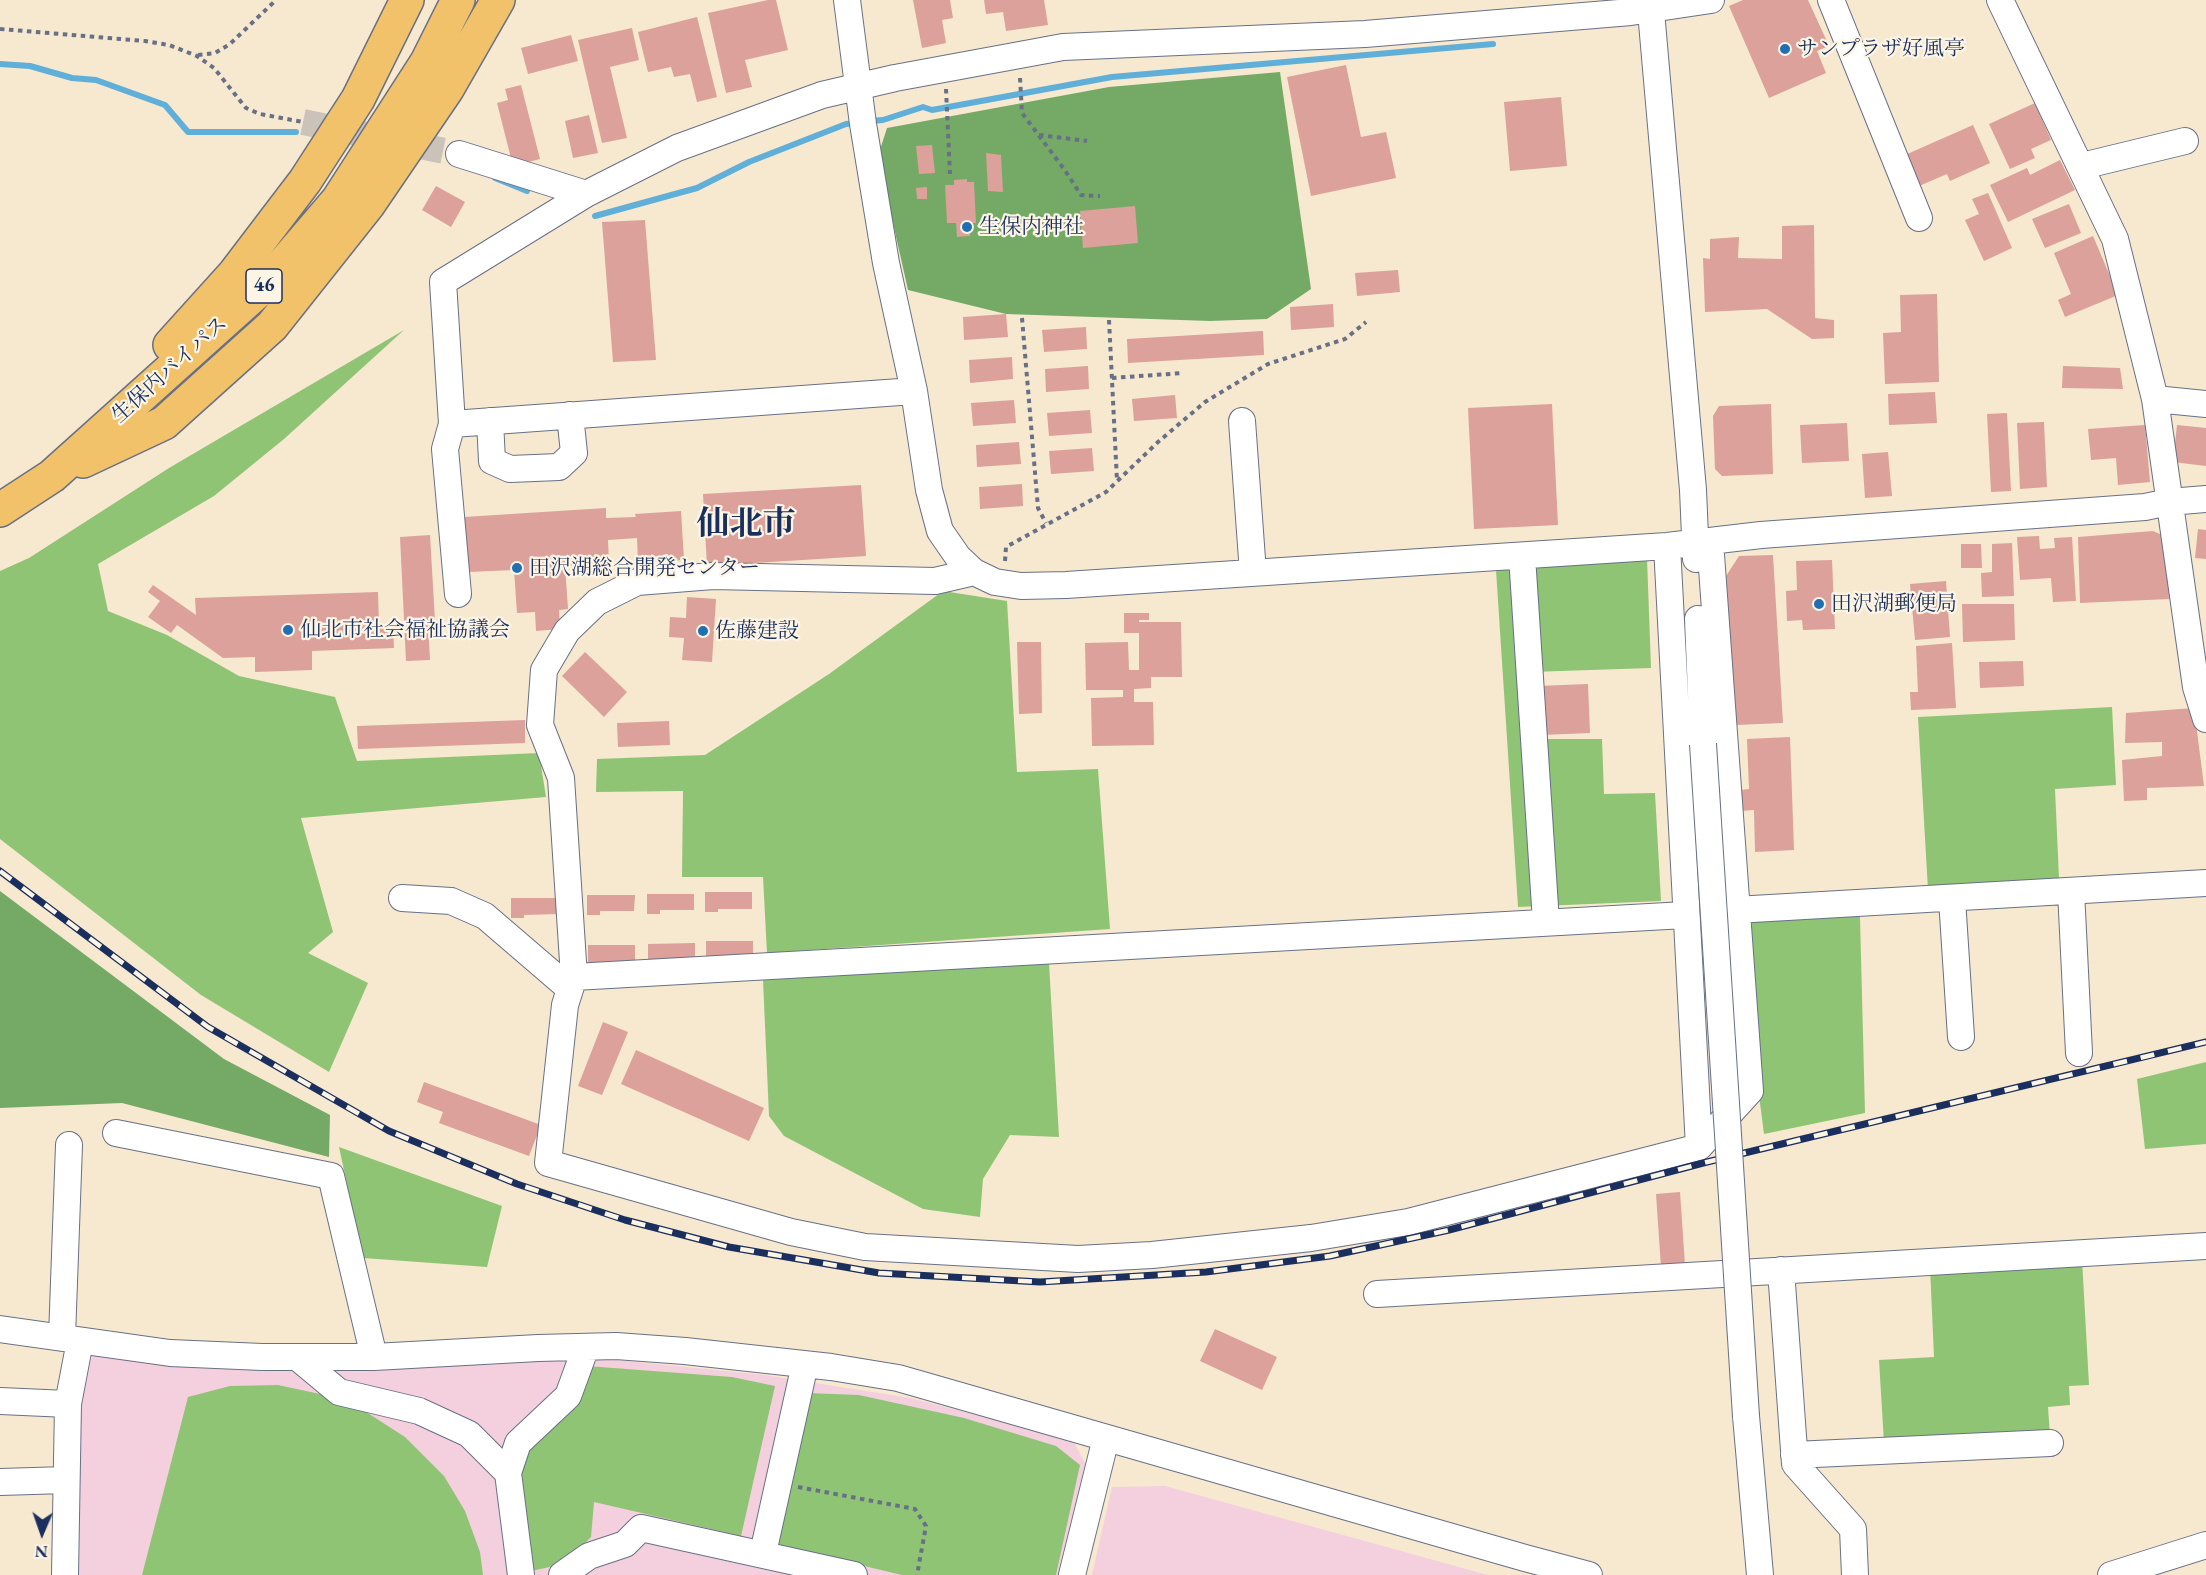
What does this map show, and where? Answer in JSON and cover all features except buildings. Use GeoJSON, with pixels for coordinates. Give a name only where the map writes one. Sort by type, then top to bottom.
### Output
{"type":"FeatureCollection","features":[{"type":"Feature","properties":{"kind":"highway"},"geometry":{"type":"LineString","coordinates":[[52,476],[235,273],[298,191],[358,99],[407,0]]}},
{"type":"Feature","properties":{"kind":"highway","name":"生保内バイパス"},"geometry":{"type":"LineString","coordinates":[[0,510],[52,476],[267,283],[344,192],[427,62],[458,0]]}},
{"type":"Feature","properties":{"kind":"highway"},"geometry":{"type":"LineString","coordinates":[[52,476],[164,423],[272,326],[368,204],[447,89],[498,0]]}},
{"type":"Feature","properties":{"kind":"street"},"geometry":{"type":"LineString","coordinates":[[847,0],[863,124],[886,263],[914,390],[928,490],[940,531],[958,557],[974,572],[1003,583],[1021,586],[1066,585],[1667,546],[1761,535],[2145,507],[2169,502],[2206,499]]}},
{"type":"Feature","properties":{"kind":"street"},"geometry":{"type":"LineString","coordinates":[[458,594],[445,449],[452,424],[443,282],[586,194],[677,148],[822,95],[895,78],[1063,46],[1365,34],[1650,4],[1711,0]]}},
{"type":"Feature","properties":{"kind":"street"},"geometry":{"type":"LineString","coordinates":[[1831,0],[1919,218]]}},
{"type":"Feature","properties":{"kind":"street"},"geometry":{"type":"LineString","coordinates":[[2000,0],[2082,166],[2115,239],[2155,399],[2196,687],[2206,719]]}},
{"type":"Feature","properties":{"kind":"street"},"geometry":{"type":"LineString","coordinates":[[974,572],[934,581],[713,576],[637,582],[597,602],[567,631],[544,670],[540,725],[561,778],[572,983],[565,1005],[548,1163],[791,1232],[865,1247],[1078,1259],[1152,1256],[1311,1238],[1408,1222],[1699,1147],[1750,1091],[1703,541],[1650,4]]}},
{"type":"Feature","properties":{"kind":"street"},"geometry":{"type":"LineString","coordinates":[[2082,166],[2185,141]]}},
{"type":"Feature","properties":{"kind":"street"},"geometry":{"type":"LineString","coordinates":[[459,154],[586,194]]}},
{"type":"Feature","properties":{"kind":"street"},"geometry":{"type":"LineString","coordinates":[[452,424],[914,390]]}},
{"type":"Feature","properties":{"kind":"street"},"geometry":{"type":"LineString","coordinates":[[2155,399],[2206,404]]}},
{"type":"Feature","properties":{"kind":"street"},"geometry":{"type":"LineString","coordinates":[[490,421],[492,461],[510,469],[560,467],[574,453],[570,415]]}},
{"type":"Feature","properties":{"kind":"street"},"geometry":{"type":"LineString","coordinates":[[1242,421],[1253,573]]}},
{"type":"Feature","properties":{"kind":"street"},"geometry":{"type":"LineString","coordinates":[[1703,541],[1703,744],[1746,1416],[1760,1575]]}},
{"type":"Feature","properties":{"kind":"street"},"geometry":{"type":"LineString","coordinates":[[1667,546],[1699,1147]]}},
{"type":"Feature","properties":{"kind":"street"},"geometry":{"type":"LineString","coordinates":[[1522,556],[1546,922]]}},
{"type":"Feature","properties":{"kind":"street"},"geometry":{"type":"LineString","coordinates":[[1735,910],[2206,883]]}},
{"type":"Feature","properties":{"kind":"street"},"geometry":{"type":"LineString","coordinates":[[2071,891],[2079,1053]]}},
{"type":"Feature","properties":{"kind":"street"},"geometry":{"type":"LineString","coordinates":[[402,898],[451,900],[485,916],[572,983],[1685,915]]}},
{"type":"Feature","properties":{"kind":"street"},"geometry":{"type":"LineString","coordinates":[[1952,899],[1961,1037]]}},
{"type":"Feature","properties":{"kind":"street"},"geometry":{"type":"LineString","coordinates":[[116,1133],[331,1176],[374,1357]]}},
{"type":"Feature","properties":{"kind":"street"},"geometry":{"type":"LineString","coordinates":[[65,1575],[71,1339],[69,1145]]}},
{"type":"Feature","properties":{"kind":"street"},"geometry":{"type":"LineString","coordinates":[[1377,1294],[2206,1246]]}},
{"type":"Feature","properties":{"kind":"street"},"geometry":{"type":"LineString","coordinates":[[1781,1270],[1795,1464],[1853,1529],[1855,1575]]}},
{"type":"Feature","properties":{"kind":"street"},"geometry":{"type":"LineString","coordinates":[[0,1329],[170,1353],[297,1357],[374,1357],[616,1346],[805,1364],[898,1378],[1106,1438],[1522,1567],[1589,1575]]}},
{"type":"Feature","properties":{"kind":"street"},"geometry":{"type":"LineString","coordinates":[[521,1575],[508,1473],[518,1443],[568,1396],[586,1347]]}},
{"type":"Feature","properties":{"kind":"street"},"geometry":{"type":"LineString","coordinates":[[297,1357],[339,1392],[419,1411],[469,1434],[508,1473]]}},
{"type":"Feature","properties":{"kind":"street"},"geometry":{"type":"LineString","coordinates":[[763,1553],[805,1364]]}},
{"type":"Feature","properties":{"kind":"street"},"geometry":{"type":"LineString","coordinates":[[0,1401],[68,1404]]}},
{"type":"Feature","properties":{"kind":"street"},"geometry":{"type":"LineString","coordinates":[[1072,1575],[1106,1438]]}},
{"type":"Feature","properties":{"kind":"street"},"geometry":{"type":"LineString","coordinates":[[1794,1455],[2050,1443]]}},
{"type":"Feature","properties":{"kind":"street"},"geometry":{"type":"LineString","coordinates":[[0,1482],[66,1480]]}},
{"type":"Feature","properties":{"kind":"street"},"geometry":{"type":"LineString","coordinates":[[562,1575],[589,1556],[625,1544],[641,1528],[763,1553],[854,1575]]}},
{"type":"Feature","properties":{"kind":"street"},"geometry":{"type":"LineString","coordinates":[[2111,1575],[2206,1545]]}},
{"type":"Feature","properties":{"kind":"path"},"geometry":{"type":"LineString","coordinates":[[197,56],[215,53],[230,44],[276,0]]}},
{"type":"Feature","properties":{"kind":"path"},"geometry":{"type":"LineString","coordinates":[[0,29],[169,45],[197,56],[214,68],[246,108],[260,114],[303,122]]}},
{"type":"Feature","properties":{"kind":"path"},"geometry":{"type":"LineString","coordinates":[[1020,78],[1022,113],[1081,195],[1100,196]]}},
{"type":"Feature","properties":{"kind":"path"},"geometry":{"type":"LineString","coordinates":[[946,88],[950,174]]}},
{"type":"Feature","properties":{"kind":"path"},"geometry":{"type":"LineString","coordinates":[[1038,135],[1088,141]]}},
{"type":"Feature","properties":{"kind":"path"},"geometry":{"type":"LineString","coordinates":[[1022,318],[1038,508],[1046,523]]}},
{"type":"Feature","properties":{"kind":"path"},"geometry":{"type":"LineString","coordinates":[[1109,320],[1118,482]]}},
{"type":"Feature","properties":{"kind":"path"},"geometry":{"type":"LineString","coordinates":[[1003,583],[1006,547],[1106,492],[1158,442],[1205,402],[1268,364],[1345,339],[1366,322]]}},
{"type":"Feature","properties":{"kind":"path"},"geometry":{"type":"LineString","coordinates":[[1112,378],[1183,373]]}},
{"type":"Feature","properties":{"kind":"path"},"geometry":{"type":"LineString","coordinates":[[780,1483],[915,1509],[926,1526],[917,1575]]}},
{"type":"Feature","properties":{"kind":"shaded area"},"geometry":{"type":"Polygon","coordinates":[[[94,1354],[266,1370],[511,1360],[607,1359],[765,1375],[910,1398],[1072,1439],[1086,1465],[1062,1575],[73,1575],[75,1394],[94,1354]]]}},
{"type":"Feature","properties":{"kind":"shaded area"},"geometry":{"type":"Polygon","coordinates":[[[1165,1486],[1488,1575],[1092,1575],[1112,1487],[1165,1486]]]}},
{"type":"Feature","properties":{"kind":"green space"},"geometry":{"type":"Polygon","coordinates":[[[1280,72],[1311,289],[1267,319],[1210,321],[1006,314],[908,290],[878,156],[887,128],[1109,87],[1280,72]]]}},
{"type":"Feature","properties":{"kind":"green space"},"geometry":{"type":"Polygon","coordinates":[[[404,330],[284,439],[214,496],[98,564],[108,611],[167,635],[239,676],[335,697],[357,761],[539,753],[546,797],[301,818],[333,932],[308,953],[368,983],[329,1072],[201,995],[0,839],[0,571],[29,558],[169,468],[404,330]]]}},
{"type":"Feature","properties":{"kind":"green space"},"geometry":{"type":"Polygon","coordinates":[[[1647,558],[1651,668],[1530,672],[1534,739],[1602,739],[1604,794],[1655,793],[1661,901],[1518,907],[1496,570],[1647,558]]]}},
{"type":"Feature","properties":{"kind":"green space"},"geometry":{"type":"Polygon","coordinates":[[[943,591],[1007,601],[1017,772],[1098,769],[1110,929],[767,953],[763,877],[682,877],[683,791],[596,792],[597,759],[705,755],[829,674],[943,591]]]}},
{"type":"Feature","properties":{"kind":"green space"},"geometry":{"type":"Polygon","coordinates":[[[2112,707],[2116,785],[2055,789],[2059,878],[1928,890],[1918,717],[2112,707]]]}},
{"type":"Feature","properties":{"kind":"green space"},"geometry":{"type":"Polygon","coordinates":[[[0,891],[224,1059],[330,1115],[329,1157],[122,1103],[0,1108],[0,891]]]}},
{"type":"Feature","properties":{"kind":"green space"},"geometry":{"type":"Polygon","coordinates":[[[1735,910],[1860,917],[1865,1113],[1764,1134],[1735,910]]]}},
{"type":"Feature","properties":{"kind":"green space"},"geometry":{"type":"Polygon","coordinates":[[[1049,963],[1059,1137],[1010,1135],[983,1179],[980,1217],[923,1209],[784,1136],[769,1116],[763,980],[1049,963]]]}},
{"type":"Feature","properties":{"kind":"green space"},"geometry":{"type":"Polygon","coordinates":[[[2206,1062],[2206,1144],[2145,1149],[2137,1079],[2206,1062]]]}},
{"type":"Feature","properties":{"kind":"green space"},"geometry":{"type":"Polygon","coordinates":[[[339,1147],[502,1206],[487,1267],[363,1258],[339,1147]]]}},
{"type":"Feature","properties":{"kind":"green space"},"geometry":{"type":"Polygon","coordinates":[[[2082,1259],[2089,1385],[2069,1386],[2070,1405],[2048,1407],[2050,1435],[1884,1443],[1879,1360],[1934,1357],[1930,1267],[2082,1259]]]}},
{"type":"Feature","properties":{"kind":"green space"},"geometry":{"type":"Polygon","coordinates":[[[587,1366],[732,1377],[775,1386],[741,1536],[594,1502],[591,1537],[564,1564],[531,1571],[519,1475],[525,1452],[587,1366]]]}},
{"type":"Feature","properties":{"kind":"green space"},"geometry":{"type":"Polygon","coordinates":[[[278,1385],[320,1394],[363,1410],[405,1437],[444,1476],[465,1511],[480,1552],[483,1575],[142,1575],[188,1397],[230,1386],[278,1385]]]}},
{"type":"Feature","properties":{"kind":"green space"},"geometry":{"type":"Polygon","coordinates":[[[807,1393],[859,1395],[964,1418],[1056,1446],[1080,1465],[1056,1575],[902,1575],[776,1545],[807,1393]]]}},
{"type":"Feature","properties":{"kind":"waterway"},"geometry":{"type":"LineString","coordinates":[[870,121],[883,120],[923,107],[932,110],[1112,77],[1493,44]]}},
{"type":"Feature","properties":{"kind":"waterway"},"geometry":{"type":"LineString","coordinates":[[0,64],[30,66],[72,78],[96,80],[165,105],[188,132],[296,132]]}},
{"type":"Feature","properties":{"kind":"waterway"},"geometry":{"type":"LineString","coordinates":[[595,216],[697,188],[749,162],[846,124],[857,123]]}},
{"type":"Feature","properties":{"kind":"waterway"},"geometry":{"type":"LineString","coordinates":[[495,178],[527,191]]}},
{"type":"Feature","properties":{"kind":"tunnel"},"geometry":{"type":"LineString","coordinates":[[303,122],[459,154]]}},
{"type":"Feature","properties":{"kind":"railway"},"geometry":{"type":"LineString","coordinates":[[0,871],[208,1027],[389,1131],[517,1184],[625,1220],[729,1247],[879,1273],[1040,1282],[1206,1272],[1330,1256],[1449,1230],[1707,1162],[2206,1042]]}},
{"type":"Feature","properties":{"kind":"place","name":"サンプラザ好風亭"},"geometry":{"type":"Point","coordinates":[1785,49]}},
{"type":"Feature","properties":{"kind":"place","name":"生保内神社"},"geometry":{"type":"Point","coordinates":[967,227]}},
{"type":"Feature","properties":{"kind":"place","name":"田沢湖総合開発センター"},"geometry":{"type":"Point","coordinates":[517,568]}},
{"type":"Feature","properties":{"kind":"place","name":"田沢湖郵便局"},"geometry":{"type":"Point","coordinates":[1819,604]}},
{"type":"Feature","properties":{"kind":"place","name":"仙北市社会福祉協議会"},"geometry":{"type":"Point","coordinates":[288,630]}},
{"type":"Feature","properties":{"kind":"place","name":"佐藤建設"},"geometry":{"type":"Point","coordinates":[703,631]}},
{"type":"Feature","properties":{"kind":"district","name":"仙北市"},"geometry":{"type":"Point","coordinates":[746,525]}}]}
